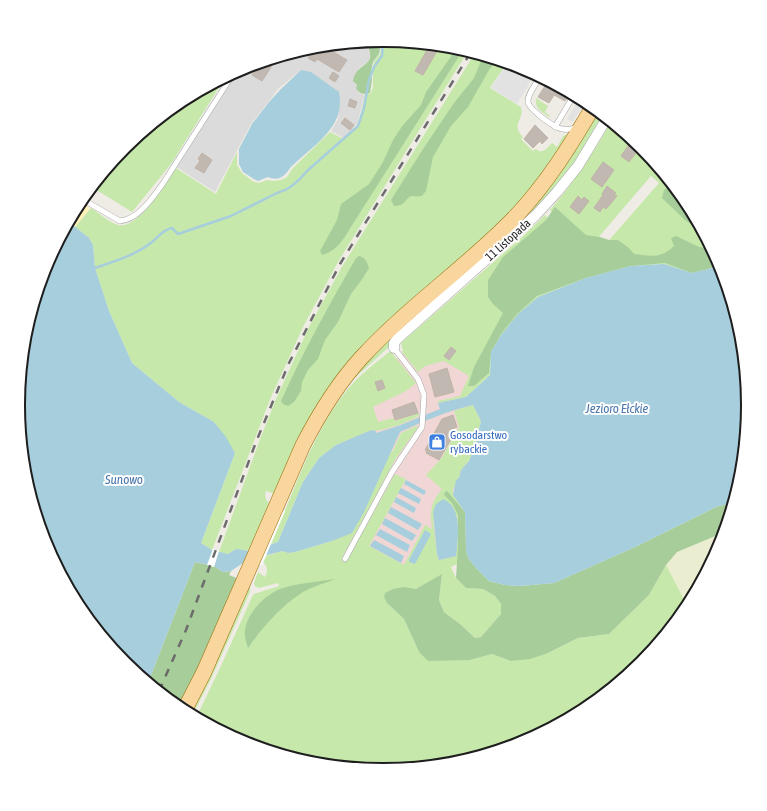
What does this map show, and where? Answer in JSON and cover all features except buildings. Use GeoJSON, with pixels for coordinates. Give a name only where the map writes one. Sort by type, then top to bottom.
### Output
{"type":"FeatureCollection","features":[{"type":"Feature","properties":{"kind":"main road"},"geometry":{"type":"LineString","coordinates":[[187,706],[204,672],[313,426],[327,403],[347,375],[377,342],[486,245],[516,216],[550,175],[590,112]]}},
{"type":"Feature","properties":{"kind":"street","name":"11 Listopada"},"geometry":{"type":"LineString","coordinates":[[394,348],[394,343],[397,339],[544,208],[578,166],[604,123]]}},
{"type":"Feature","properties":{"kind":"lane"},"geometry":{"type":"LineString","coordinates":[[537,82],[529,96],[528,104],[532,110],[554,126],[561,129],[568,129],[583,124]]}},
{"type":"Feature","properties":{"kind":"lane"},"geometry":{"type":"LineString","coordinates":[[88,202],[120,221],[133,218],[162,185],[227,83]]}},
{"type":"Feature","properties":{"kind":"lane"},"geometry":{"type":"LineString","coordinates":[[554,126],[571,100]]}},
{"type":"Feature","properties":{"kind":"lane"},"geometry":{"type":"LineString","coordinates":[[345,559],[392,472],[422,427],[424,395],[418,379],[394,348]]}},
{"type":"Feature","properties":{"kind":"shaded area"},"geometry":{"type":"Polygon","coordinates":[[[368,48],[370,56],[368,62],[359,68],[356,83],[358,93],[365,95],[357,124],[344,138],[331,131],[338,119],[340,99],[301,70],[279,88],[251,124],[215,192],[172,164],[222,86],[246,74],[291,59],[337,50],[368,48]]]}},
{"type":"Feature","properties":{"kind":"shaded area"},"geometry":{"type":"Polygon","coordinates":[[[504,68],[532,79],[517,104],[491,88],[504,68]]]}},
{"type":"Feature","properties":{"kind":"shaded area"},"geometry":{"type":"Polygon","coordinates":[[[576,104],[582,107],[573,122],[567,119],[576,104]]]}},
{"type":"Feature","properties":{"kind":"shaded area"},"geometry":{"type":"Polygon","coordinates":[[[483,284],[460,514],[459,559],[416,584],[362,556],[340,556],[352,397],[483,284]]]}},
{"type":"Feature","properties":{"kind":"green space"},"geometry":{"type":"Polygon","coordinates":[[[380,47],[379,54],[373,62],[370,93],[362,94],[358,92],[356,88],[357,85],[353,81],[356,72],[369,61],[370,52],[369,48],[380,47]]]}},
{"type":"Feature","properties":{"kind":"green space"},"geometry":{"type":"Polygon","coordinates":[[[381,47],[384,47],[430,50],[465,57],[338,262],[304,325],[271,397],[212,550],[201,543],[235,453],[214,422],[179,402],[132,363],[109,311],[95,268],[93,245],[89,238],[75,227],[91,208],[114,224],[126,225],[143,213],[151,204],[176,168],[216,194],[237,152],[237,165],[242,173],[254,182],[259,183],[267,180],[281,180],[287,177],[292,169],[330,132],[344,139],[358,125],[365,96],[371,93],[373,87],[374,62],[380,54],[381,47]]]}},
{"type":"Feature","properties":{"kind":"green space"},"geometry":{"type":"Polygon","coordinates":[[[453,54],[460,55],[346,236],[334,249],[322,255],[320,251],[337,220],[341,204],[369,184],[383,162],[393,140],[403,125],[421,105],[426,92],[453,54]]]}},
{"type":"Feature","properties":{"kind":"green space"},"geometry":{"type":"Polygon","coordinates":[[[472,58],[504,68],[490,88],[521,107],[522,111],[518,129],[523,137],[521,139],[533,151],[536,149],[538,151],[542,151],[552,143],[557,147],[563,136],[571,133],[556,158],[505,219],[381,329],[275,494],[266,491],[265,495],[270,504],[250,551],[236,549],[228,554],[219,552],[276,399],[309,327],[343,265],[472,58]]]}},
{"type":"Feature","properties":{"kind":"green space"},"geometry":{"type":"Polygon","coordinates":[[[481,61],[494,64],[468,107],[451,126],[433,157],[426,191],[422,196],[412,196],[401,205],[394,206],[391,200],[454,103],[474,78],[481,61]]]}},
{"type":"Feature","properties":{"kind":"green space"},"geometry":{"type":"Polygon","coordinates":[[[219,87],[171,164],[132,212],[97,190],[114,169],[147,136],[184,107],[219,87]]]}},
{"type":"Feature","properties":{"kind":"green space"},"geometry":{"type":"Polygon","coordinates":[[[536,98],[548,106],[545,112],[550,116],[549,117],[537,107],[536,98]]]}},
{"type":"Feature","properties":{"kind":"green space"},"geometry":{"type":"Polygon","coordinates":[[[593,115],[600,120],[573,165],[532,213],[348,384],[372,354],[501,238],[593,115]]]}},
{"type":"Feature","properties":{"kind":"green space"},"geometry":{"type":"Polygon","coordinates":[[[608,126],[637,152],[653,169],[682,206],[694,226],[714,265],[712,268],[692,273],[664,264],[631,266],[586,278],[538,297],[491,352],[490,375],[466,397],[438,403],[438,401],[460,396],[469,376],[444,361],[425,366],[418,372],[402,352],[402,342],[521,238],[545,215],[575,246],[604,246],[659,183],[651,176],[597,239],[584,242],[550,210],[583,168],[608,126]]]}},
{"type":"Feature","properties":{"kind":"green space"},"geometry":{"type":"Polygon","coordinates":[[[668,187],[694,226],[685,220],[662,198],[664,190],[668,187]]]}},
{"type":"Feature","properties":{"kind":"green space"},"geometry":{"type":"Polygon","coordinates":[[[555,207],[586,235],[609,240],[618,240],[629,248],[634,254],[660,255],[674,246],[671,238],[676,236],[699,247],[705,248],[714,265],[712,268],[692,273],[665,263],[631,266],[586,278],[537,296],[517,314],[501,334],[491,352],[489,373],[474,386],[468,386],[474,367],[503,313],[488,297],[488,280],[503,257],[546,220],[555,207]]]}},
{"type":"Feature","properties":{"kind":"green space"},"geometry":{"type":"Polygon","coordinates":[[[359,256],[365,259],[369,268],[351,294],[338,322],[325,340],[318,359],[308,370],[302,382],[301,391],[294,402],[288,406],[283,404],[281,401],[307,347],[356,258],[359,256]]]}},
{"type":"Feature","properties":{"kind":"green space"},"geometry":{"type":"Polygon","coordinates":[[[389,352],[392,353],[416,383],[406,391],[373,407],[378,422],[393,418],[395,421],[419,413],[419,416],[399,425],[381,430],[369,431],[336,445],[319,458],[303,482],[278,542],[271,544],[314,443],[324,424],[352,384],[389,352]]]}},
{"type":"Feature","properties":{"kind":"green space"},"geometry":{"type":"Polygon","coordinates":[[[473,405],[481,421],[474,449],[469,461],[461,470],[459,478],[453,489],[453,495],[465,512],[466,551],[468,558],[451,567],[456,578],[466,588],[483,589],[495,596],[501,604],[501,614],[481,637],[475,638],[444,612],[439,600],[442,575],[416,589],[404,588],[384,597],[387,603],[404,619],[419,652],[428,660],[470,660],[492,654],[511,661],[548,653],[578,638],[609,634],[649,595],[666,565],[685,601],[653,642],[620,675],[602,690],[563,716],[521,737],[499,745],[476,752],[430,761],[384,764],[337,761],[314,757],[291,752],[246,737],[199,713],[252,597],[254,594],[279,586],[278,583],[259,588],[255,586],[254,583],[258,572],[265,577],[266,575],[267,567],[263,562],[266,556],[282,551],[288,553],[295,552],[332,541],[393,451],[401,433],[416,426],[418,427],[395,460],[342,558],[348,559],[395,474],[406,479],[369,546],[404,565],[425,525],[432,529],[431,517],[433,503],[442,489],[426,475],[441,459],[459,427],[454,411],[473,405]],[[457,515],[433,520],[439,560],[456,556],[457,515]]]}},
{"type":"Feature","properties":{"kind":"green space"},"geometry":{"type":"Polygon","coordinates":[[[447,491],[465,512],[466,551],[468,558],[489,581],[505,585],[520,586],[554,583],[635,547],[716,507],[728,504],[718,535],[677,552],[666,565],[649,595],[609,634],[578,638],[548,653],[530,659],[511,661],[492,654],[470,660],[428,661],[419,652],[404,619],[387,603],[384,597],[385,593],[393,589],[404,587],[416,589],[442,574],[439,600],[444,612],[475,638],[481,637],[501,614],[501,604],[495,596],[483,589],[466,588],[456,578],[458,515],[452,503],[444,495],[447,491]]]}},
{"type":"Feature","properties":{"kind":"green space"},"geometry":{"type":"Polygon","coordinates":[[[718,535],[705,564],[685,601],[666,565],[677,552],[718,535]]]}},
{"type":"Feature","properties":{"kind":"green space"},"geometry":{"type":"Polygon","coordinates":[[[195,562],[214,566],[223,572],[231,571],[229,575],[239,579],[182,703],[150,678],[195,562]]]}},
{"type":"Feature","properties":{"kind":"green space"},"geometry":{"type":"Polygon","coordinates":[[[335,579],[308,589],[292,600],[271,619],[248,648],[245,636],[247,622],[255,608],[267,597],[280,589],[287,587],[335,579]]]}},
{"type":"Feature","properties":{"kind":"green space"},"geometry":{"type":"Polygon","coordinates":[[[250,582],[250,592],[210,681],[195,710],[192,709],[250,582]]]}},
{"type":"Feature","properties":{"kind":"sand"},"geometry":{"type":"Polygon","coordinates":[[[86,205],[90,208],[75,227],[73,226],[86,205]]]}},
{"type":"Feature","properties":{"kind":"water"},"geometry":{"type":"Polygon","coordinates":[[[301,70],[311,72],[339,92],[340,106],[337,117],[328,133],[284,175],[277,179],[268,177],[258,181],[243,172],[239,164],[239,149],[252,124],[269,102],[301,70]]]}},
{"type":"Feature","properties":{"kind":"water"},"geometry":{"type":"Polygon","coordinates":[[[73,225],[89,238],[93,245],[95,268],[109,311],[132,363],[179,402],[214,422],[226,437],[235,453],[201,543],[212,550],[228,554],[236,549],[250,551],[278,542],[303,482],[319,458],[336,445],[369,431],[375,430],[376,433],[440,409],[438,403],[466,397],[490,375],[491,352],[501,335],[518,314],[538,297],[586,278],[631,266],[664,264],[692,273],[712,268],[714,265],[730,313],[739,359],[741,382],[742,406],[739,452],[728,504],[716,507],[635,547],[554,583],[520,586],[505,585],[489,581],[468,558],[466,551],[465,512],[453,495],[456,480],[459,478],[461,470],[469,461],[474,449],[481,421],[473,405],[454,410],[400,432],[364,512],[352,533],[332,541],[295,552],[288,553],[282,551],[246,561],[231,571],[223,572],[214,566],[195,562],[150,678],[114,642],[85,605],[62,564],[44,521],[37,498],[28,452],[25,406],[28,359],[37,313],[44,290],[52,268],[73,225]]]}},
{"type":"Feature","properties":{"kind":"water"},"geometry":{"type":"Polygon","coordinates":[[[406,480],[426,491],[424,495],[404,484],[406,480]]]}},
{"type":"Feature","properties":{"kind":"water"},"geometry":{"type":"Polygon","coordinates":[[[401,488],[421,499],[419,504],[398,493],[401,488]]]}},
{"type":"Feature","properties":{"kind":"water"},"geometry":{"type":"Polygon","coordinates":[[[396,497],[416,508],[414,513],[394,502],[396,497]]]}},
{"type":"Feature","properties":{"kind":"water"},"geometry":{"type":"Polygon","coordinates":[[[443,499],[454,509],[458,524],[458,541],[456,556],[439,560],[437,554],[433,512],[436,504],[443,499]]]}},
{"type":"Feature","properties":{"kind":"water"},"geometry":{"type":"Polygon","coordinates":[[[391,507],[422,524],[418,530],[388,513],[391,507]]]}},
{"type":"Feature","properties":{"kind":"water"},"geometry":{"type":"Polygon","coordinates":[[[385,518],[416,535],[412,541],[382,524],[385,518]]]}},
{"type":"Feature","properties":{"kind":"water"},"geometry":{"type":"Polygon","coordinates":[[[380,529],[410,545],[407,552],[376,535],[380,529]]]}},
{"type":"Feature","properties":{"kind":"water"},"geometry":{"type":"Polygon","coordinates":[[[425,530],[431,534],[415,564],[409,562],[409,560],[425,530]]]}},
{"type":"Feature","properties":{"kind":"water"},"geometry":{"type":"Polygon","coordinates":[[[374,540],[404,556],[401,563],[370,546],[374,540]]]}},
{"type":"Feature","properties":{"kind":"pier"},"geometry":{"type":"Polygon","coordinates":[[[285,511],[262,565],[243,567],[267,513],[285,511]]]}},
{"type":"Feature","properties":{"kind":"pier"},"geometry":{"type":"Polygon","coordinates":[[[213,549],[219,551],[214,567],[207,565],[213,549]]]}},
{"type":"Feature","properties":{"kind":"waterway"},"geometry":{"type":"LineString","coordinates":[[95,268],[139,251],[169,229],[172,228],[178,234],[231,216],[294,185],[307,171],[358,126],[364,108],[369,80],[374,67],[382,56],[383,47]]}},
{"type":"Feature","properties":{"kind":"railway"},"geometry":{"type":"LineString","coordinates":[[161,687],[186,630],[256,442],[289,363],[340,264],[468,57]]}},
{"type":"Feature","properties":{"kind":"place","name":"Gosodarstwo rybackie"},"geometry":{"type":"Point","coordinates":[437,442]}},
{"type":"Feature","properties":{"kind":"water label","name":"Jezioro Ełckie"},"geometry":{"type":"Point","coordinates":[617,408]}},
{"type":"Feature","properties":{"kind":"water label","name":"Sunowo"},"geometry":{"type":"Point","coordinates":[124,479]}}]}
